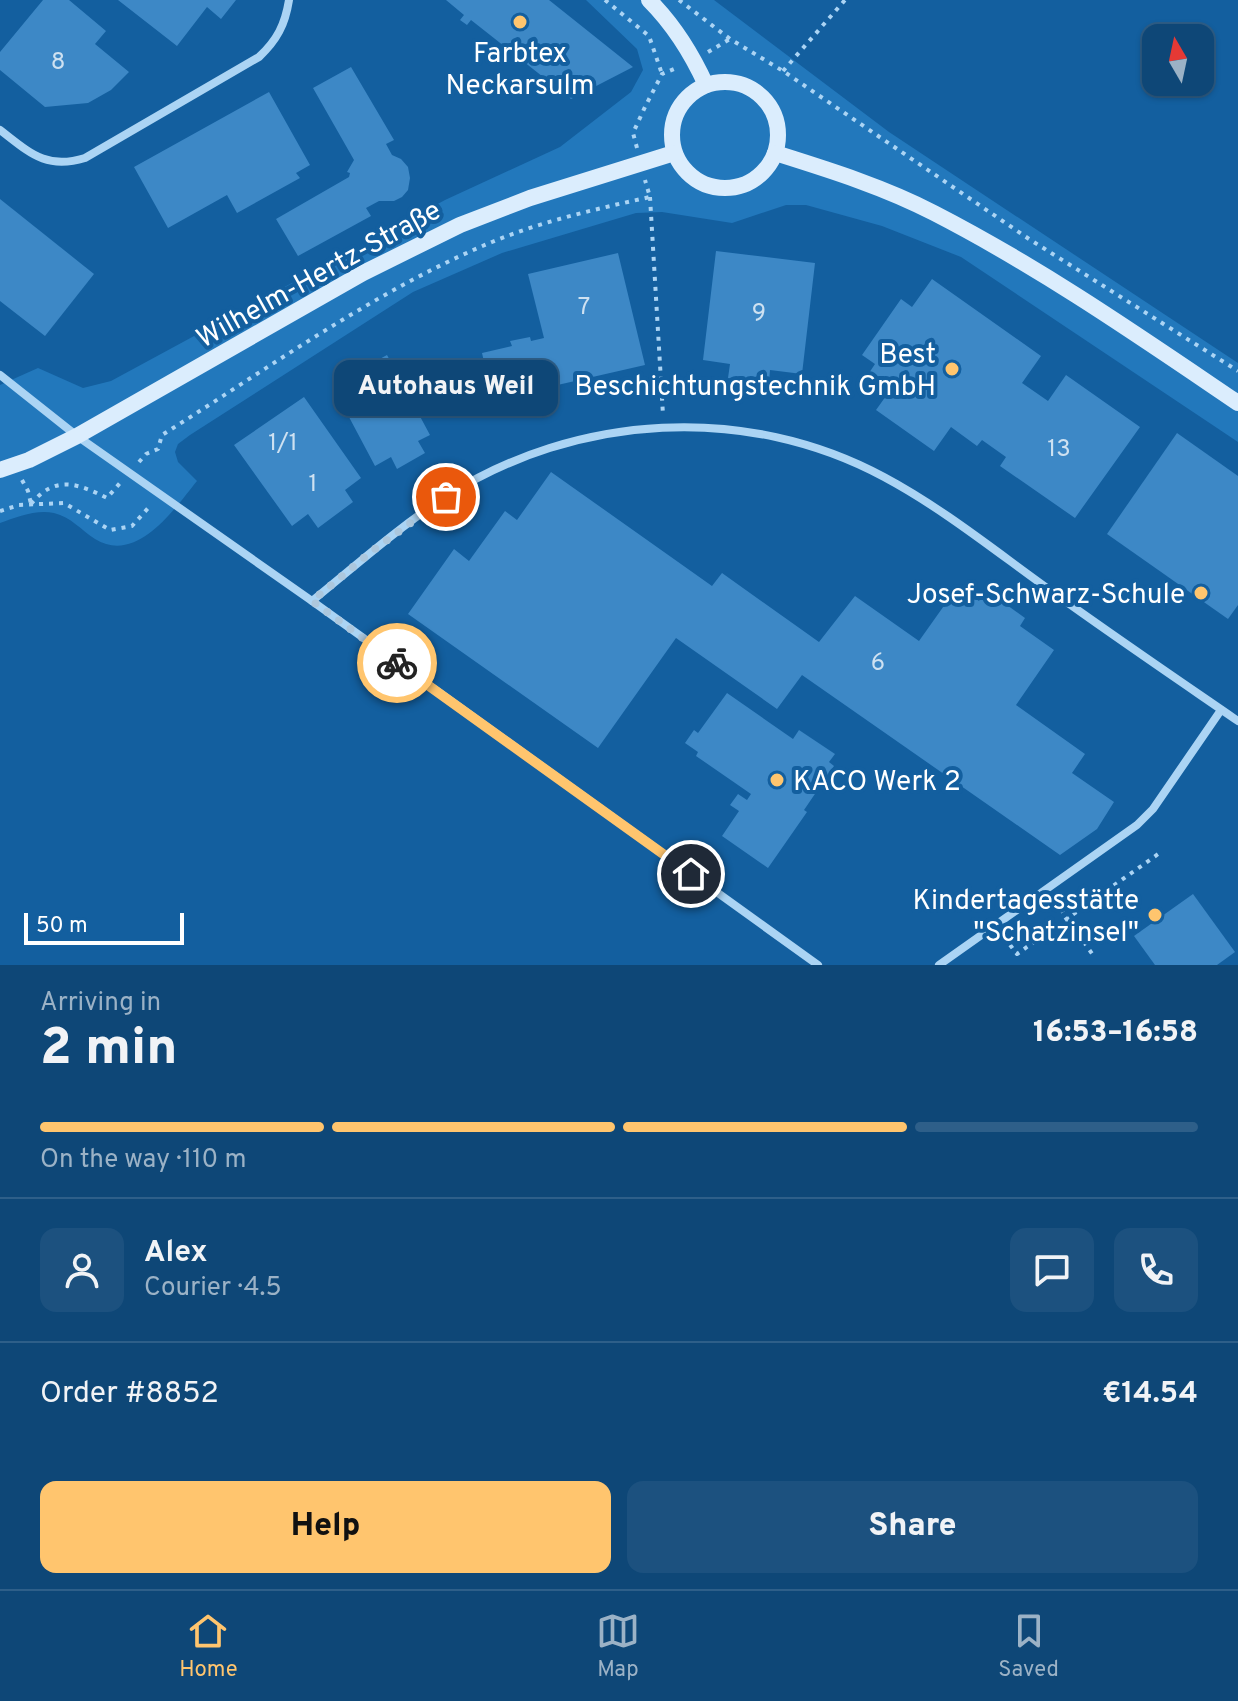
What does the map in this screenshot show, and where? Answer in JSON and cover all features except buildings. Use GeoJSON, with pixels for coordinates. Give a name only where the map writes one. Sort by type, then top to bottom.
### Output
{"type":"FeatureCollection","features":[{"type":"Feature","properties":{"kind":"main road"},"geometry":{"type":"LineString","coordinates":[[649,0],[676,30],[706,85]]}},
{"type":"Feature","properties":{"kind":"main road"},"geometry":{"type":"LineString","coordinates":[[732,82],[750,88],[767,101],[777,125],[775,153],[755,180],[734,188],[702,184],[687,173],[674,153],[672,123],[679,106],[691,93],[706,85],[732,82]]}},
{"type":"Feature","properties":{"kind":"main road","name":"Wilhelm-Hertz-Straße"},"geometry":{"type":"LineString","coordinates":[[0,470],[29,460],[77,436],[408,249],[530,198],[674,153]]}},
{"type":"Feature","properties":{"kind":"main road"},"geometry":{"type":"LineString","coordinates":[[775,153],[848,176],[932,212],[1029,265],[1238,403]]}},
{"type":"Feature","properties":{"kind":"street"},"geometry":{"type":"LineString","coordinates":[[0,130],[39,158],[53,163],[69,163],[85,158],[259,57],[286,22],[289,0]]}},
{"type":"Feature","properties":{"kind":"street"},"geometry":{"type":"LineString","coordinates":[[0,375],[77,436],[818,965]]}},
{"type":"Feature","properties":{"kind":"street"},"geometry":{"type":"LineString","coordinates":[[312,601],[371,552],[446,497],[503,467],[556,447],[607,433],[664,426],[728,428],[782,438],[883,476],[939,511],[1238,721]]}},
{"type":"Feature","properties":{"kind":"street"},"geometry":{"type":"LineString","coordinates":[[939,965],[1137,825],[1153,809],[1221,710]]}},
{"type":"Feature","properties":{"kind":"path"},"geometry":{"type":"LineString","coordinates":[[605,0],[649,36],[662,74]]}},
{"type":"Feature","properties":{"kind":"path"},"geometry":{"type":"LineString","coordinates":[[679,0],[730,39],[783,71],[1029,239],[1238,371]]}},
{"type":"Feature","properties":{"kind":"path"},"geometry":{"type":"LineString","coordinates":[[783,71],[845,0]]}},
{"type":"Feature","properties":{"kind":"path"},"geometry":{"type":"LineString","coordinates":[[664,426],[650,197],[633,133],[662,74],[695,60],[730,39]]}},
{"type":"Feature","properties":{"kind":"path"},"geometry":{"type":"LineString","coordinates":[[31,504],[42,491],[68,484],[84,486],[107,498],[146,454],[158,449],[162,435],[402,285],[493,242],[566,216],[650,197]]}},
{"type":"Feature","properties":{"kind":"path"},"geometry":{"type":"LineString","coordinates":[[28,491],[31,504]]}},
{"type":"Feature","properties":{"kind":"path"},"geometry":{"type":"LineString","coordinates":[[0,511],[31,504],[64,503],[110,530],[132,526],[158,493]]}},
{"type":"Feature","properties":{"kind":"path"},"geometry":{"type":"LineString","coordinates":[[1000,933],[1017,954],[1161,852]]}},
{"type":"Feature","properties":{"kind":"path"},"geometry":{"type":"LineString","coordinates":[[1047,889],[1093,955]]}},
{"type":"Feature","properties":{"kind":"shaded area"},"geometry":{"type":"Polygon","coordinates":[[[586,0],[714,0],[889,132],[1238,363],[1238,442],[961,257],[882,226],[806,205],[786,205],[732,223],[662,212],[636,213],[502,253],[413,292],[190,435],[178,444],[175,452],[178,462],[197,481],[166,518],[140,539],[126,545],[111,545],[95,539],[66,517],[47,512],[27,514],[0,523],[0,385],[38,368],[83,388],[111,381],[445,200],[560,147],[631,92],[643,70],[637,49],[586,0]]]}},
{"type":"Feature","properties":{"kind":"way so far"},"geometry":{"type":"LineString","coordinates":[[397,663],[312,601],[371,552],[446,497]]}},
{"type":"Feature","properties":{"kind":"place","name":"Farbtex Neckarsulm"},"geometry":{"type":"Point","coordinates":[520,22]}},
{"type":"Feature","properties":{"kind":"place","name":"Best Beschichtungstechnik GmbH"},"geometry":{"type":"Point","coordinates":[952,369]}},
{"type":"Feature","properties":{"kind":"place","name":"Autohaus Weil"},"geometry":{"type":"Point","coordinates":[446,497]}},
{"type":"Feature","properties":{"kind":"place","name":"Josef-Schwarz-Schule"},"geometry":{"type":"Point","coordinates":[1201,593]}},
{"type":"Feature","properties":{"kind":"place","name":"KACO Werk 2"},"geometry":{"type":"Point","coordinates":[777,780]}},
{"type":"Feature","properties":{"kind":"place","name":"Kindertagesstätte \"Schatzinsel\""},"geometry":{"type":"Point","coordinates":[1155,915]}},
{"type":"Feature","properties":{"kind":"route"},"geometry":{"type":"LineString","coordinates":[[397,663],[691,874]]}}]}
